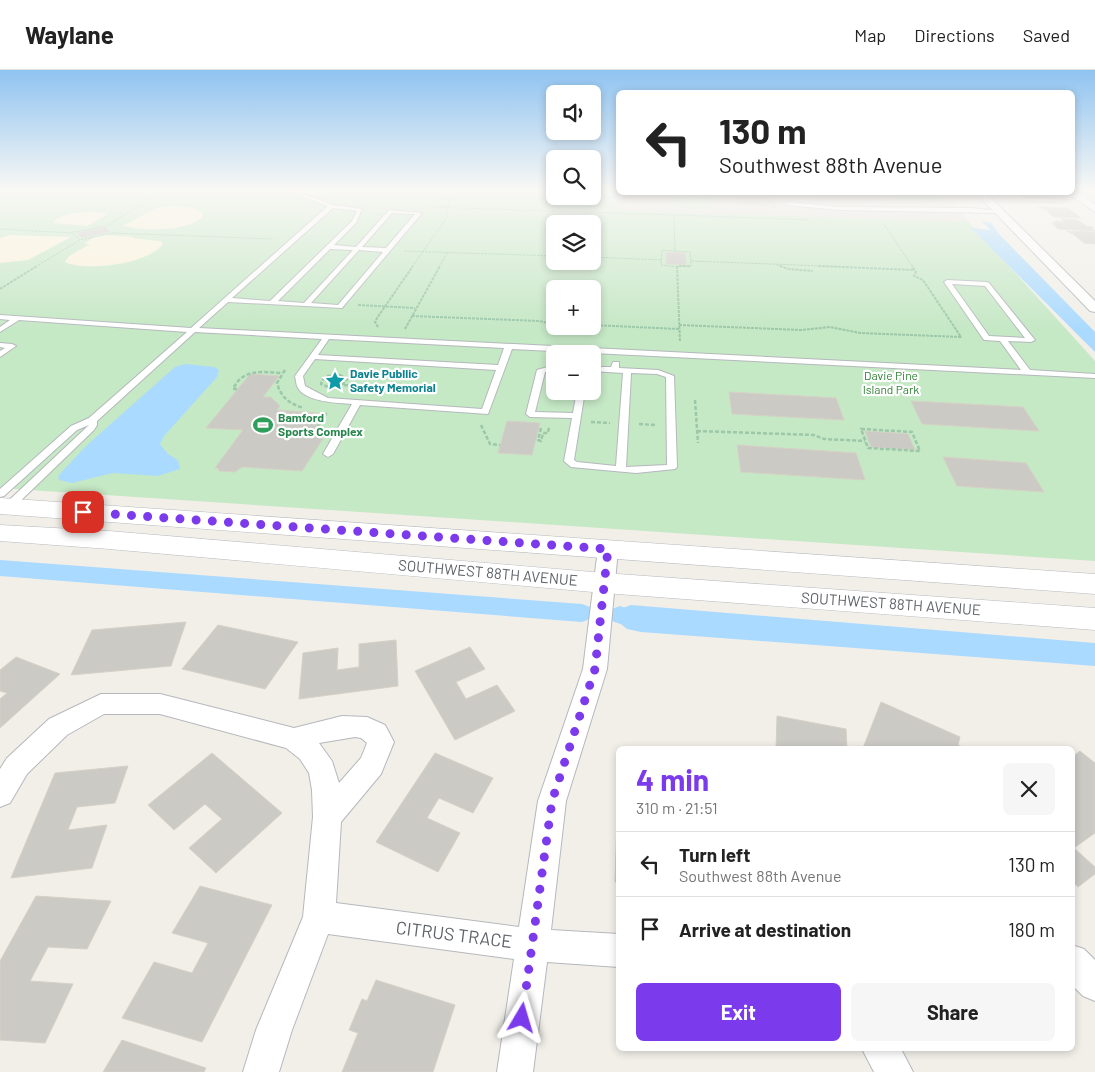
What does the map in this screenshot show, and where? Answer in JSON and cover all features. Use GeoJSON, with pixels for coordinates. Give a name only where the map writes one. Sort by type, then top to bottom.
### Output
{"type":"FeatureCollection","features":[{"type":"Feature","properties":{"kind":"main road","name":"SOUTHWEST 88TH AVENUE"},"geometry":{"type":"LineString","coordinates":[[2,502],[608,549],[1095,584]]}},
{"type":"Feature","properties":{"kind":"main road","name":"SOUTHWEST 88TH AVENUE"},"geometry":{"type":"LineString","coordinates":[[0,533],[108,540],[604,583],[1095,620]]}},
{"type":"Feature","properties":{"kind":"street"},"geometry":{"type":"LineString","coordinates":[[1026,236],[1095,308]]}},
{"type":"Feature","properties":{"kind":"street"},"geometry":{"type":"LineString","coordinates":[[515,1072],[552,801],[595,669],[608,549]]}},
{"type":"Feature","properties":{"kind":"street"},"geometry":{"type":"LineString","coordinates":[[0,794],[17,766],[58,727],[102,704],[160,704],[294,739],[309,751],[322,770],[326,790],[327,817],[319,917],[274,1030],[261,1072]]}},
{"type":"Feature","properties":{"kind":"street"},"geometry":{"type":"LineString","coordinates":[[294,739],[347,726],[371,728],[379,734],[381,742],[371,766],[327,817]]}},
{"type":"Feature","properties":{"kind":"street","name":"CITRUS TRACE"},"geometry":{"type":"LineString","coordinates":[[319,917],[532,945],[616,951]]}},
{"type":"Feature","properties":{"kind":"street"},"geometry":{"type":"LineString","coordinates":[[1075,964],[1095,984]]}},
{"type":"Feature","properties":{"kind":"street"},"geometry":{"type":"LineString","coordinates":[[881,1051],[895,1072]]}},
{"type":"Feature","properties":{"kind":"lane"},"geometry":{"type":"LineString","coordinates":[[2,502],[74,428],[92,420],[298,236]]}},
{"type":"Feature","properties":{"kind":"lane"},"geometry":{"type":"LineString","coordinates":[[272,303],[341,236]]}},
{"type":"Feature","properties":{"kind":"lane"},"geometry":{"type":"LineString","coordinates":[[306,305],[368,236]]}},
{"type":"Feature","properties":{"kind":"lane"},"geometry":{"type":"LineString","coordinates":[[226,300],[340,306],[400,236]]}},
{"type":"Feature","properties":{"kind":"lane"},"geometry":{"type":"LineString","coordinates":[[330,247],[388,250]]}},
{"type":"Feature","properties":{"kind":"lane"},"geometry":{"type":"LineString","coordinates":[[1002,339],[1030,340],[987,284],[947,282],[986,338],[1002,339],[1027,372]]}},
{"type":"Feature","properties":{"kind":"lane"},"geometry":{"type":"LineString","coordinates":[[0,317],[192,330],[1095,376]]}},
{"type":"Feature","properties":{"kind":"lane"},"geometry":{"type":"LineString","coordinates":[[0,330],[18,318]]}},
{"type":"Feature","properties":{"kind":"lane"},"geometry":{"type":"LineString","coordinates":[[327,337],[299,376],[299,382],[305,391],[326,400],[485,412],[509,346]]}},
{"type":"Feature","properties":{"kind":"lane"},"geometry":{"type":"LineString","coordinates":[[0,345],[12,346],[0,355]]}},
{"type":"Feature","properties":{"kind":"lane"},"geometry":{"type":"LineString","coordinates":[[615,370],[618,352]]}},
{"type":"Feature","properties":{"kind":"lane"},"geometry":{"type":"LineString","coordinates":[[312,357],[501,368]]}},
{"type":"Feature","properties":{"kind":"lane"},"geometry":{"type":"LineString","coordinates":[[546,369],[541,370],[530,414],[576,416]]}},
{"type":"Feature","properties":{"kind":"lane"},"geometry":{"type":"LineString","coordinates":[[579,400],[569,461],[574,465],[658,470],[672,467],[670,376],[658,372],[601,369]]}},
{"type":"Feature","properties":{"kind":"lane"},"geometry":{"type":"LineString","coordinates":[[621,469],[627,370]]}},
{"type":"Feature","properties":{"kind":"lane"},"geometry":{"type":"LineString","coordinates":[[328,454],[357,403]]}},
{"type":"Feature","properties":{"kind":"lane"},"geometry":{"type":"LineString","coordinates":[[2,502],[91,428],[92,420]]}},
{"type":"Feature","properties":{"kind":"path"},"geometry":{"type":"LineString","coordinates":[[76,236],[80,240]]}},
{"type":"Feature","properties":{"kind":"path"},"geometry":{"type":"LineString","coordinates":[[0,289],[80,240],[100,236]]}},
{"type":"Feature","properties":{"kind":"path"},"geometry":{"type":"LineString","coordinates":[[178,236],[278,240]]}},
{"type":"Feature","properties":{"kind":"path"},"geometry":{"type":"LineString","coordinates":[[382,329],[375,322],[435,236]]}},
{"type":"Feature","properties":{"kind":"path"},"geometry":{"type":"LineString","coordinates":[[675,236],[675,251]]}},
{"type":"Feature","properties":{"kind":"path"},"geometry":{"type":"LineString","coordinates":[[679,325],[801,330],[814,326],[847,328],[860,333],[961,337],[923,280],[914,276],[915,270],[892,236]]}},
{"type":"Feature","properties":{"kind":"path"},"geometry":{"type":"LineString","coordinates":[[662,250],[690,252],[691,266],[661,265],[661,260],[662,250]]}},
{"type":"Feature","properties":{"kind":"path"},"geometry":{"type":"LineString","coordinates":[[404,251],[546,256]]}},
{"type":"Feature","properties":{"kind":"path"},"geometry":{"type":"LineString","coordinates":[[402,333],[447,253]]}},
{"type":"Feature","properties":{"kind":"path"},"geometry":{"type":"LineString","coordinates":[[601,258],[661,260]]}},
{"type":"Feature","properties":{"kind":"path"},"geometry":{"type":"LineString","coordinates":[[690,261],[915,270]]}},
{"type":"Feature","properties":{"kind":"path"},"geometry":{"type":"LineString","coordinates":[[774,264],[788,270],[813,271]]}},
{"type":"Feature","properties":{"kind":"path"},"geometry":{"type":"LineString","coordinates":[[677,266],[680,347]]}},
{"type":"Feature","properties":{"kind":"path"},"geometry":{"type":"LineString","coordinates":[[926,284],[935,285]]}},
{"type":"Feature","properties":{"kind":"path"},"geometry":{"type":"LineString","coordinates":[[358,305],[415,308]]}},
{"type":"Feature","properties":{"kind":"path"},"geometry":{"type":"LineString","coordinates":[[412,316],[546,322]]}},
{"type":"Feature","properties":{"kind":"path"},"geometry":{"type":"LineString","coordinates":[[601,325],[680,329]]}},
{"type":"Feature","properties":{"kind":"path"},"geometry":{"type":"LineString","coordinates":[[237,390],[233,388],[234,385],[246,373],[260,371],[282,374]]}},
{"type":"Feature","properties":{"kind":"path"},"geometry":{"type":"LineString","coordinates":[[343,384],[347,379],[340,375],[328,376],[321,382],[323,386],[330,387],[343,384],[385,388]]}},
{"type":"Feature","properties":{"kind":"path"},"geometry":{"type":"LineString","coordinates":[[695,400],[698,443]]}},
{"type":"Feature","properties":{"kind":"path"},"geometry":{"type":"LineString","coordinates":[[541,428],[538,440],[541,441],[543,432],[548,433],[551,419]]}},
{"type":"Feature","properties":{"kind":"path"},"geometry":{"type":"LineString","coordinates":[[585,421],[613,423]]}},
{"type":"Feature","properties":{"kind":"path"},"geometry":{"type":"LineString","coordinates":[[472,424],[482,425],[490,444],[500,445]]}},
{"type":"Feature","properties":{"kind":"path"},"geometry":{"type":"LineString","coordinates":[[634,424],[662,426]]}},
{"type":"Feature","properties":{"kind":"path"},"geometry":{"type":"LineString","coordinates":[[689,427],[814,435],[824,439],[865,441]]}},
{"type":"Feature","properties":{"kind":"path"},"geometry":{"type":"LineString","coordinates":[[861,429],[912,432],[920,451],[868,448],[865,441],[861,429]]}},
{"type":"Feature","properties":{"kind":"green space","name":"Davie Pine Island Park"},"geometry":{"type":"Polygon","coordinates":[[[0,236],[546,236],[546,270],[601,270],[601,236],[981,236],[1095,361],[1095,561],[0,488],[0,236]]]}},
{"type":"Feature","properties":{"kind":"sand"},"geometry":{"type":"Polygon","coordinates":[[[7,236],[71,237],[28,260],[0,263],[0,238],[7,236]]]}},
{"type":"Feature","properties":{"kind":"sand"},"geometry":{"type":"Polygon","coordinates":[[[94,237],[134,237],[132,238],[163,243],[146,256],[117,264],[87,266],[65,262],[69,256],[90,244],[84,244],[94,237]]]}},
{"type":"Feature","properties":{"kind":"water"},"geometry":{"type":"Polygon","coordinates":[[[979,236],[1001,236],[1095,332],[1095,352],[979,236]]]}},
{"type":"Feature","properties":{"kind":"water"},"geometry":{"type":"Polygon","coordinates":[[[185,364],[214,367],[219,370],[217,377],[164,436],[160,444],[168,454],[178,460],[180,469],[158,476],[113,473],[72,483],[59,480],[58,476],[86,446],[175,367],[185,364]]]}},
{"type":"Feature","properties":{"kind":"water"},"geometry":{"type":"Polygon","coordinates":[[[631,605],[1095,643],[1095,666],[641,632],[627,629],[622,625],[623,608],[631,605]]]}},
{"type":"Feature","properties":{"kind":"building"},"geometry":{"type":"Polygon","coordinates":[[[1075,236],[1095,236],[1095,244],[1084,243],[1075,236]]]}},
{"type":"Feature","properties":{"kind":"building"},"geometry":{"type":"Polygon","coordinates":[[[666,252],[685,253],[686,265],[666,264],[666,252]]]}},
{"type":"Feature","properties":{"kind":"building","name":"Bamford Sports Complex"},"geometry":{"type":"Polygon","coordinates":[[[250,374],[279,376],[263,397],[271,397],[280,406],[277,410],[318,413],[313,421],[319,422],[312,433],[326,434],[302,471],[242,467],[235,472],[219,471],[218,468],[215,468],[243,430],[206,428],[250,374]]]}},
{"type":"Feature","properties":{"kind":"building"},"geometry":{"type":"Polygon","coordinates":[[[729,392],[836,398],[844,420],[732,414],[729,392]]]}},
{"type":"Feature","properties":{"kind":"building"},"geometry":{"type":"Polygon","coordinates":[[[911,401],[1023,407],[1039,431],[922,424],[911,401]]]}},
{"type":"Feature","properties":{"kind":"building"},"geometry":{"type":"Polygon","coordinates":[[[507,421],[540,423],[532,455],[498,453],[507,421]]]}},
{"type":"Feature","properties":{"kind":"building"},"geometry":{"type":"Polygon","coordinates":[[[865,431],[908,434],[915,450],[871,447],[865,431]]]}},
{"type":"Feature","properties":{"kind":"building"},"geometry":{"type":"Polygon","coordinates":[[[737,445],[856,453],[865,480],[741,472],[737,445]]]}},
{"type":"Feature","properties":{"kind":"building"},"geometry":{"type":"Polygon","coordinates":[[[943,457],[1026,463],[1044,492],[957,486],[943,457]]]}},
{"type":"Feature","properties":{"kind":"building"},"geometry":{"type":"Polygon","coordinates":[[[186,622],[171,666],[71,675],[92,630],[186,622]]]}},
{"type":"Feature","properties":{"kind":"building"},"geometry":{"type":"Polygon","coordinates":[[[218,625],[298,642],[265,689],[182,669],[218,625]]]}},
{"type":"Feature","properties":{"kind":"building"},"geometry":{"type":"Polygon","coordinates":[[[396,640],[398,686],[299,699],[303,653],[338,648],[337,670],[359,667],[359,644],[396,640]]]}},
{"type":"Feature","properties":{"kind":"building"},"geometry":{"type":"Polygon","coordinates":[[[470,647],[485,669],[456,682],[466,699],[497,685],[515,711],[455,740],[415,671],[470,647]]]}},
{"type":"Feature","properties":{"kind":"building"},"geometry":{"type":"Polygon","coordinates":[[[16,657],[60,674],[0,728],[0,699],[7,693],[0,691],[0,670],[16,657]]]}},
{"type":"Feature","properties":{"kind":"building"},"geometry":{"type":"Polygon","coordinates":[[[881,702],[960,737],[958,745],[960,746],[864,746],[881,702]]]}},
{"type":"Feature","properties":{"kind":"building"},"geometry":{"type":"Polygon","coordinates":[[[777,716],[846,729],[847,746],[776,746],[777,716]]]}},
{"type":"Feature","properties":{"kind":"building"},"geometry":{"type":"Polygon","coordinates":[[[1080,751],[1095,763],[1095,833],[1075,847],[1075,755],[1080,751]]]}},
{"type":"Feature","properties":{"kind":"building"},"geometry":{"type":"Polygon","coordinates":[[[212,753],[282,813],[216,873],[189,848],[222,819],[205,804],[174,830],[148,805],[212,753]]]}},
{"type":"Feature","properties":{"kind":"building"},"geometry":{"type":"Polygon","coordinates":[[[435,753],[493,778],[473,813],[439,798],[427,818],[460,833],[438,872],[376,842],[435,753]]]}},
{"type":"Feature","properties":{"kind":"building"},"geometry":{"type":"Polygon","coordinates":[[[128,766],[115,803],[77,807],[68,830],[107,825],[92,868],[11,878],[55,773],[128,766]]]}},
{"type":"Feature","properties":{"kind":"building"},"geometry":{"type":"Polygon","coordinates":[[[1075,849],[1095,867],[1095,874],[1078,887],[1075,884],[1075,849]]]}},
{"type":"Feature","properties":{"kind":"building"},"geometry":{"type":"Polygon","coordinates":[[[616,851],[616,882],[615,882],[616,851]]]}},
{"type":"Feature","properties":{"kind":"building"},"geometry":{"type":"Polygon","coordinates":[[[200,886],[272,905],[202,1042],[122,1018],[154,962],[192,973],[208,943],[172,933],[200,886]]]}},
{"type":"Feature","properties":{"kind":"building"},"geometry":{"type":"Polygon","coordinates":[[[36,896],[111,901],[87,949],[48,947],[30,981],[73,984],[45,1043],[0,1040],[0,961],[36,896]]]}},
{"type":"Feature","properties":{"kind":"building"},"geometry":{"type":"Polygon","coordinates":[[[376,980],[455,1005],[433,1072],[342,1072],[358,1033],[349,1030],[362,999],[367,1001],[376,980]]]}},
{"type":"Feature","properties":{"kind":"building"},"geometry":{"type":"Polygon","coordinates":[[[122,1040],[206,1068],[204,1072],[103,1072],[122,1040]]]}},
{"type":"Feature","properties":{"kind":"waterway"},"geometry":{"type":"LineString","coordinates":[[0,568],[582,613]]}},
{"type":"Feature","properties":{"kind":"place","name":"Davie Publlic Safety Memorial"},"geometry":{"type":"Point","coordinates":[335,381]}},
{"type":"Feature","properties":{"kind":"place","name":"Bamford Sports Complex"},"geometry":{"type":"Point","coordinates":[263,425]}},
{"type":"Feature","properties":{"kind":"route"},"geometry":{"type":"LineString","coordinates":[[83,512],[608,549],[595,669],[552,801],[522,1018]]}}]}
